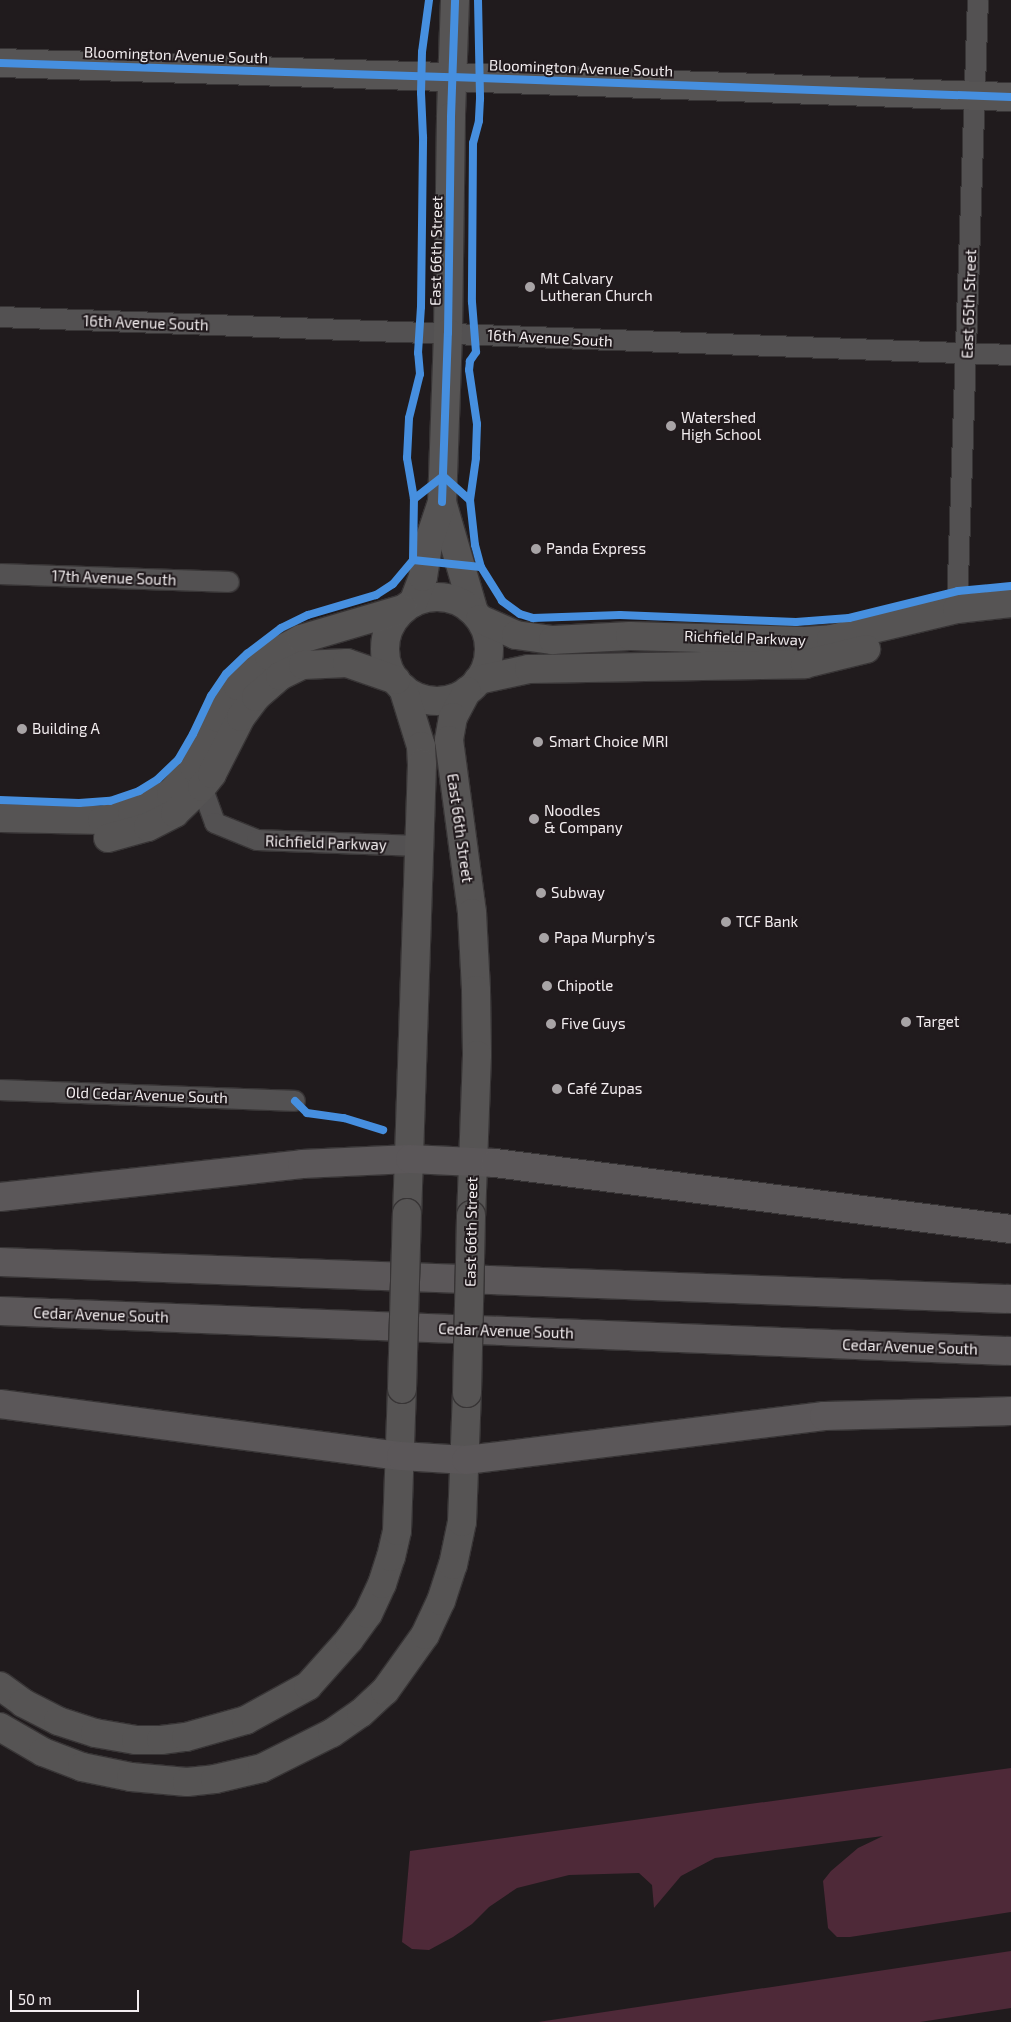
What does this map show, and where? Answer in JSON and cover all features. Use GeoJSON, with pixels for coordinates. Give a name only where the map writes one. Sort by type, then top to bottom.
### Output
{"type":"FeatureCollection","features":[{"type":"Feature","properties":{"kind":"highway"},"geometry":{"type":"LineString","coordinates":[[0,1197],[302,1164],[410,1159],[495,1163],[1011,1229]]}},
{"type":"Feature","properties":{"kind":"highway"},"geometry":{"type":"LineString","coordinates":[[0,1262],[1011,1299]]}},
{"type":"Feature","properties":{"kind":"highway","name":"Cedar Avenue South"},"geometry":{"type":"LineString","coordinates":[[0,1311],[1011,1351]]}},
{"type":"Feature","properties":{"kind":"highway"},"geometry":{"type":"LineString","coordinates":[[0,1404],[401,1456],[466,1460],[824,1416],[1011,1411]]}},
{"type":"Feature","properties":{"kind":"street","name":"East 66th Street"},"geometry":{"type":"LineString","coordinates":[[408,606],[423,577],[429,541],[442,502],[448,333],[455,0]]}},
{"type":"Feature","properties":{"kind":"street","name":"East 65th Street"},"geometry":{"type":"LineString","coordinates":[[957,609],[978,0]]}},
{"type":"Feature","properties":{"kind":"street","name":"Bloomington Avenue South"},"geometry":{"type":"LineString","coordinates":[[0,63],[1011,97]]}},
{"type":"Feature","properties":{"kind":"street","name":"16th Avenue South"},"geometry":{"type":"LineString","coordinates":[[0,317],[1011,355]]}},
{"type":"Feature","properties":{"kind":"street","name":"East 66th Street"},"geometry":{"type":"LineString","coordinates":[[442,502],[477,616]]}},
{"type":"Feature","properties":{"kind":"street","name":"17th Avenue South"},"geometry":{"type":"LineString","coordinates":[[0,574],[229,582]]}},
{"type":"Feature","properties":{"kind":"street"},"geometry":{"type":"LineString","coordinates":[[0,818],[102,820],[132,812],[171,793],[194,767],[218,718],[238,686],[269,656],[301,639],[408,606],[428,597],[445,597],[461,602],[477,616],[487,634],[489,650],[486,666],[473,686],[452,699],[434,701],[417,697],[399,684],[348,662],[303,665],[280,676],[256,697],[241,717],[212,774],[202,787],[175,813],[148,827],[110,837],[76,839],[0,836]]}},
{"type":"Feature","properties":{"kind":"street","name":"Richfield Parkway"},"geometry":{"type":"LineString","coordinates":[[477,616],[516,635],[538,639],[630,636],[805,641],[831,639],[957,609],[1011,603]]}},
{"type":"Feature","properties":{"kind":"street"},"geometry":{"type":"LineString","coordinates":[[399,684],[388,666],[385,651],[387,636],[393,621],[408,606]]}},
{"type":"Feature","properties":{"kind":"street","name":"Richfield Parkway"},"geometry":{"type":"LineString","coordinates":[[473,686],[529,669],[804,664],[956,628],[981,623],[1011,621]]}},
{"type":"Feature","properties":{"kind":"street"},"geometry":{"type":"LineString","coordinates":[[603,668],[632,662],[680,658],[691,654],[696,648],[700,637]]}},
{"type":"Feature","properties":{"kind":"street","name":"East 66th Street"},"geometry":{"type":"LineString","coordinates":[[0,1686],[23,1703],[58,1721],[94,1733],[136,1740],[186,1737],[246,1720],[308,1686],[349,1640],[368,1614],[382,1584],[397,1531],[401,1456],[421,746],[399,684]]}},
{"type":"Feature","properties":{"kind":"street","name":"East 66th Street"},"geometry":{"type":"LineString","coordinates":[[0,1727],[43,1752],[82,1767],[131,1778],[178,1782],[216,1779],[262,1768],[332,1733],[361,1713],[385,1691],[425,1635],[441,1601],[453,1565],[462,1522],[466,1460],[472,1162],[477,1055],[476,990],[470,897],[449,740],[453,717],[473,686]]}},
{"type":"Feature","properties":{"kind":"street","name":"Richfield Parkway"},"geometry":{"type":"LineString","coordinates":[[202,787],[215,823],[257,840],[419,846]]}},
{"type":"Feature","properties":{"kind":"street","name":"Old Cedar Avenue South"},"geometry":{"type":"LineString","coordinates":[[0,1090],[294,1101]]}},
{"type":"Feature","properties":{"kind":"shaded area"},"geometry":{"type":"Polygon","coordinates":[[[1011,1768],[1011,1912],[850,1937],[837,1937],[828,1928],[823,1881],[831,1871],[858,1848],[883,1836],[715,1858],[681,1876],[654,1908],[652,1885],[639,1873],[569,1875],[517,1888],[489,1907],[472,1924],[429,1950],[412,1949],[402,1942],[410,1851],[1011,1768]]]}},
{"type":"Feature","properties":{"kind":"shaded area"},"geometry":{"type":"Polygon","coordinates":[[[1011,1951],[1011,2008],[920,2022],[538,2022],[1011,1951]]]}},
{"type":"Feature","properties":{"kind":"cycle path"},"geometry":{"type":"LineString","coordinates":[[0,800],[79,803],[110,801],[139,791],[158,779],[178,760],[211,696],[226,674],[247,654],[281,628],[308,615],[376,595],[393,584],[413,560],[414,499],[407,458],[409,418],[420,374],[418,353],[421,307],[423,137],[421,93],[422,52],[429,0]]}},
{"type":"Feature","properties":{"kind":"cycle path"},"geometry":{"type":"LineString","coordinates":[[442,502],[448,333],[451,117],[455,0]]}},
{"type":"Feature","properties":{"kind":"cycle path"},"geometry":{"type":"LineString","coordinates":[[478,0],[480,99],[479,121],[473,143],[472,302],[476,352],[470,361],[469,370],[477,424],[476,458],[470,500],[475,545],[481,567],[502,601],[520,614],[533,618],[620,615],[796,622],[849,618],[958,591],[1011,586]]}},
{"type":"Feature","properties":{"kind":"cycle path"},"geometry":{"type":"LineString","coordinates":[[0,63],[1011,97]]}},
{"type":"Feature","properties":{"kind":"cycle path"},"geometry":{"type":"LineString","coordinates":[[414,499],[443,476],[470,500]]}},
{"type":"Feature","properties":{"kind":"cycle path"},"geometry":{"type":"LineString","coordinates":[[413,560],[481,567]]}},
{"type":"Feature","properties":{"kind":"cycle path"},"geometry":{"type":"LineString","coordinates":[[295,1101],[307,1113],[344,1118],[383,1130]]}},
{"type":"Feature","properties":{"kind":"place","name":"Mt Calvary Lutheran Church"},"geometry":{"type":"Point","coordinates":[530,287]}},
{"type":"Feature","properties":{"kind":"place","name":"Watershed High School"},"geometry":{"type":"Point","coordinates":[671,426]}},
{"type":"Feature","properties":{"kind":"place","name":"Panda Express"},"geometry":{"type":"Point","coordinates":[536,549]}},
{"type":"Feature","properties":{"kind":"place","name":"Building A"},"geometry":{"type":"Point","coordinates":[22,729]}},
{"type":"Feature","properties":{"kind":"place","name":"Smart Choice MRI"},"geometry":{"type":"Point","coordinates":[538,742]}},
{"type":"Feature","properties":{"kind":"place","name":"Noodles & Company"},"geometry":{"type":"Point","coordinates":[534,819]}},
{"type":"Feature","properties":{"kind":"place","name":"Subway"},"geometry":{"type":"Point","coordinates":[541,893]}},
{"type":"Feature","properties":{"kind":"place","name":"TCF Bank"},"geometry":{"type":"Point","coordinates":[726,922]}},
{"type":"Feature","properties":{"kind":"place","name":"Papa Murphy's"},"geometry":{"type":"Point","coordinates":[544,938]}},
{"type":"Feature","properties":{"kind":"place","name":"Chipotle"},"geometry":{"type":"Point","coordinates":[547,986]}},
{"type":"Feature","properties":{"kind":"place","name":"Target"},"geometry":{"type":"Point","coordinates":[906,1022]}},
{"type":"Feature","properties":{"kind":"place","name":"Five Guys"},"geometry":{"type":"Point","coordinates":[551,1024]}},
{"type":"Feature","properties":{"kind":"place","name":"Café Zupas"},"geometry":{"type":"Point","coordinates":[557,1089]}}]}
